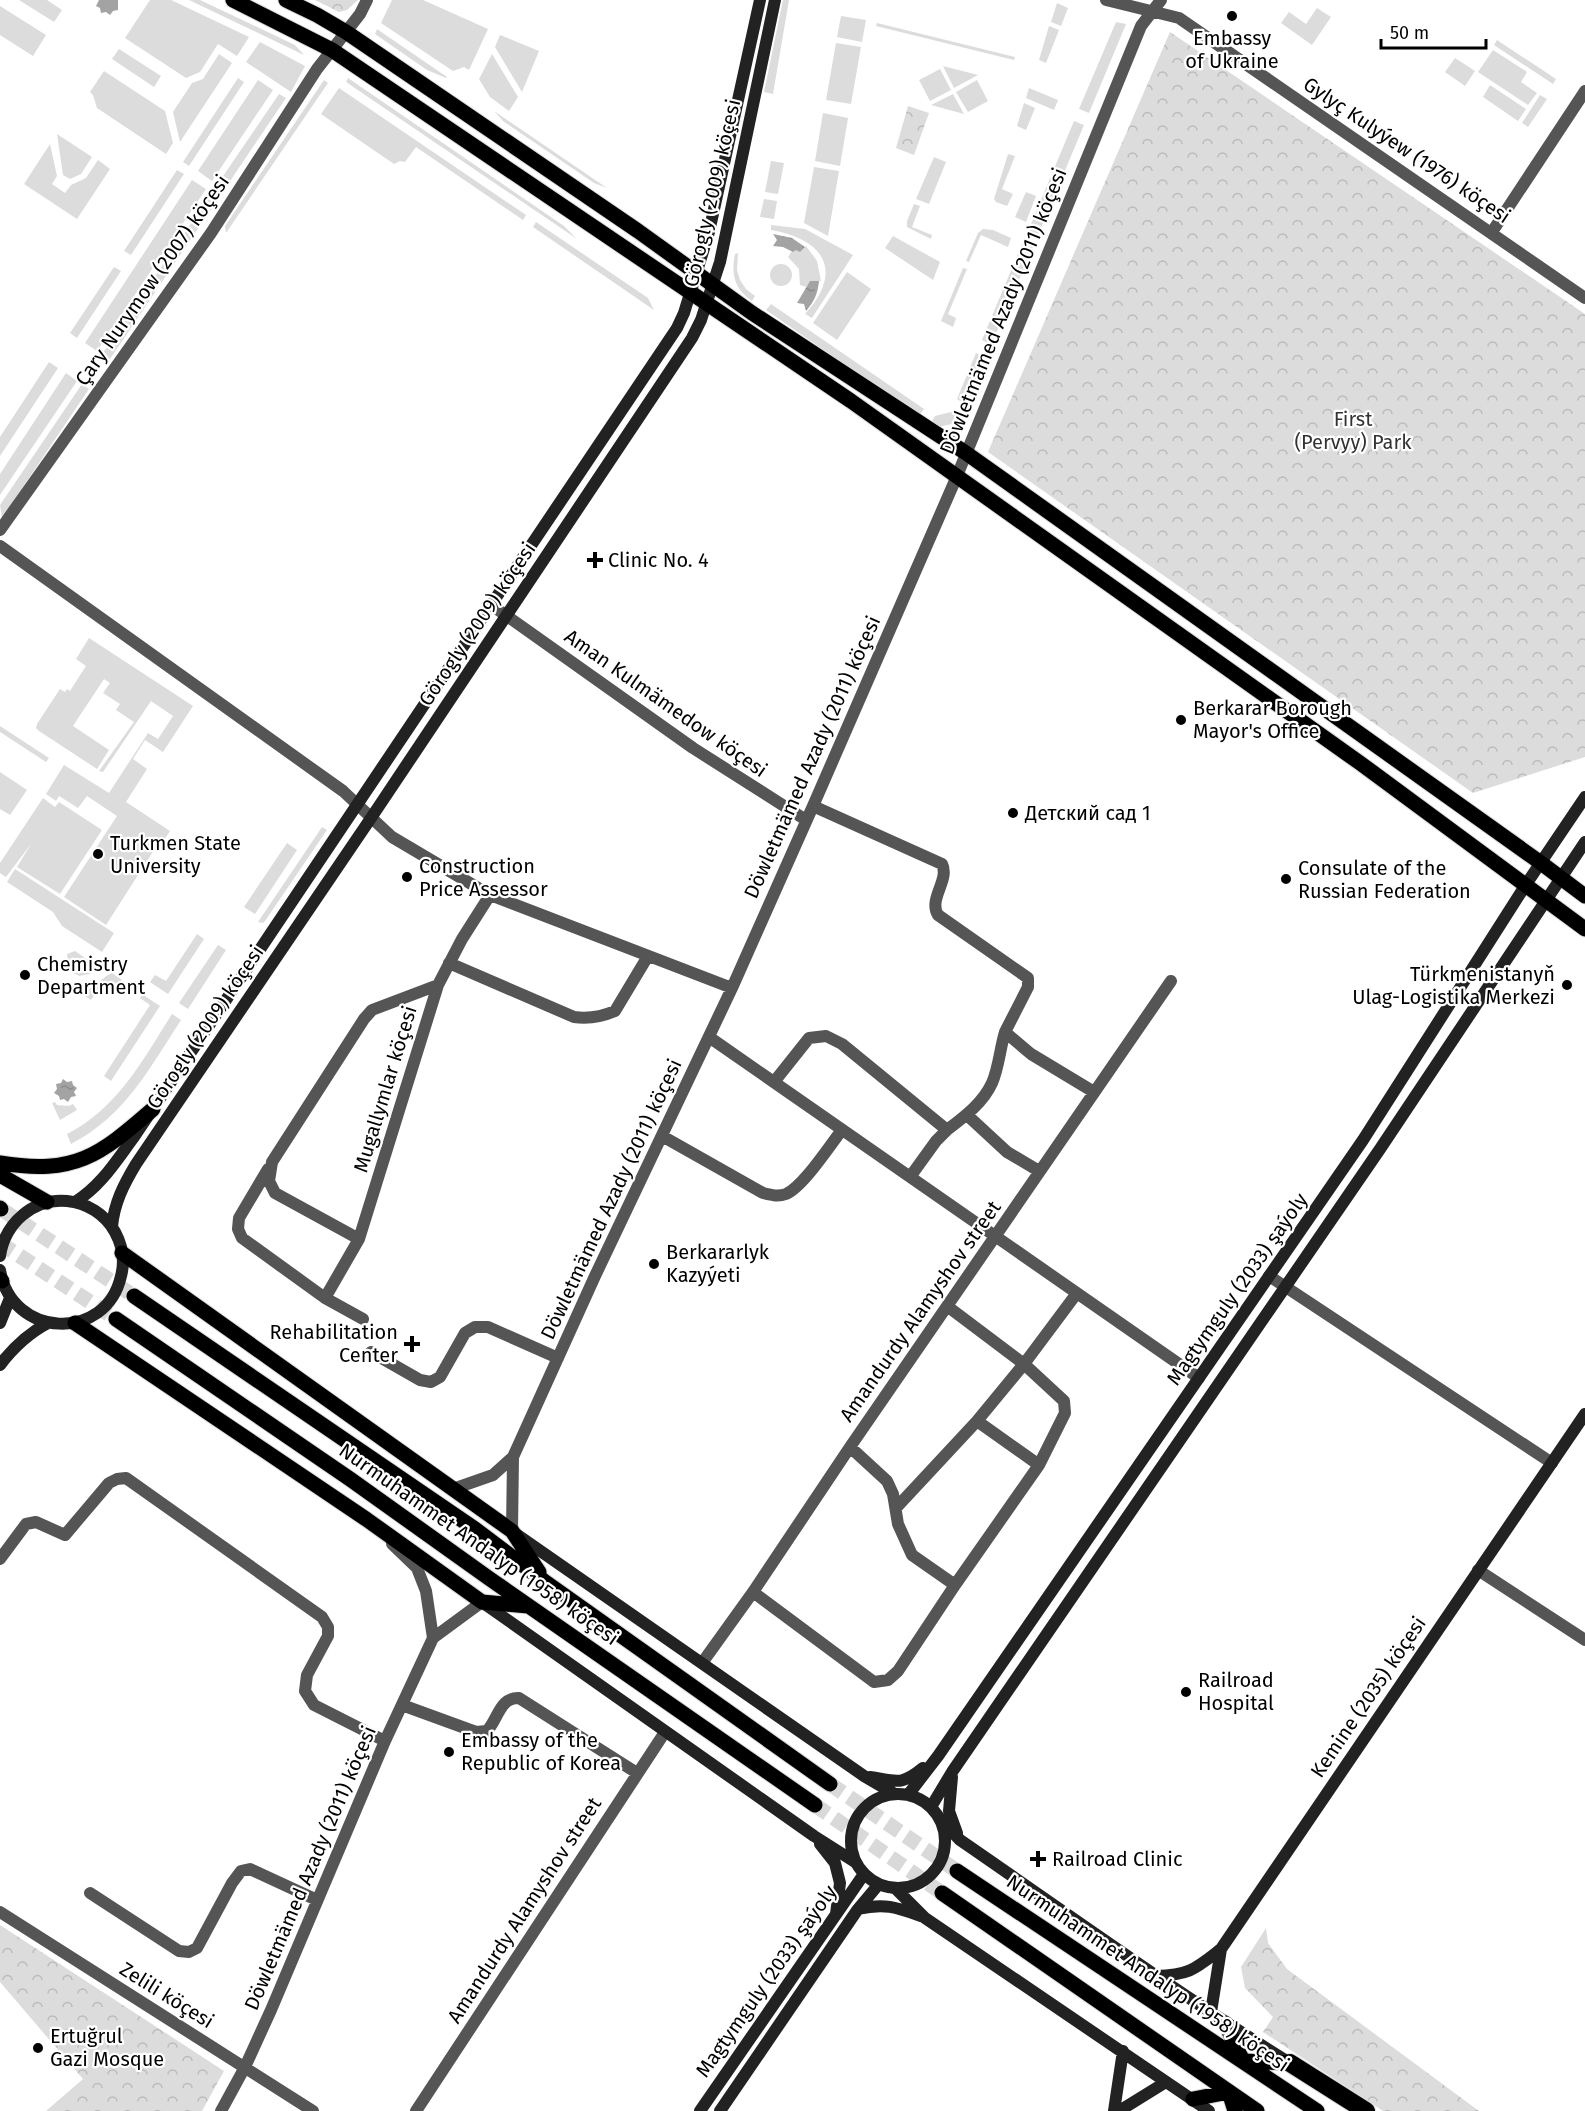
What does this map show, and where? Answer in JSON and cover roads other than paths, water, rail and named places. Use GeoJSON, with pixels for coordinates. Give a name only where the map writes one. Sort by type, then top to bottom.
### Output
{"type":"FeatureCollection","features":[{"type":"Feature","properties":{"kind":"highway"},"geometry":{"type":"LineString","coordinates":[[1290,2063],[1366,2111]]}},
{"type":"Feature","properties":{"kind":"main road"},"geometry":{"type":"LineString","coordinates":[[233,0],[332,50],[706,303],[957,476],[1360,763],[1585,929]]}},
{"type":"Feature","properties":{"kind":"main road"},"geometry":{"type":"LineString","coordinates":[[286,0],[318,15],[346,32],[713,284],[966,453],[1585,896]]}},
{"type":"Feature","properties":{"kind":"main road","name":"Görogly (2009) köçesi"},"geometry":{"type":"LineString","coordinates":[[75,1202],[87,1195],[112,1169],[677,328],[684,314],[710,232],[760,0]]}},
{"type":"Feature","properties":{"kind":"main road","name":"Görogly (2009) köçesi"},"geometry":{"type":"LineString","coordinates":[[112,1227],[116,1202],[136,1164],[692,338],[713,284],[725,240],[775,0]]}},
{"type":"Feature","properties":{"kind":"main road","name":"Magtymguly (2033) şaýoly"},"geometry":{"type":"LineString","coordinates":[[908,1794],[938,1756],[1363,1140],[1525,886],[1585,797]]}},
{"type":"Feature","properties":{"kind":"main road","name":"Magtymguly (2033) şaýoly"},"geometry":{"type":"LineString","coordinates":[[931,1807],[952,1772],[1286,1287],[1585,842]]}},
{"type":"Feature","properties":{"kind":"main road"},"geometry":{"type":"LineString","coordinates":[[0,1163],[43,1166],[90,1157],[120,1138],[153,1109]]}},
{"type":"Feature","properties":{"kind":"main road"},"geometry":{"type":"LineString","coordinates":[[0,1175],[47,1202]]}},
{"type":"Feature","properties":{"kind":"main road"},"geometry":{"type":"LineString","coordinates":[[0,1256],[6,1236],[16,1221],[30,1209],[47,1202],[75,1202],[92,1209],[112,1227],[122,1253],[122,1272],[112,1297],[92,1316],[75,1323],[48,1323],[23,1311],[10,1298],[1,1277]]}},
{"type":"Feature","properties":{"kind":"main road"},"geometry":{"type":"LineString","coordinates":[[122,1253],[512,1531],[864,1776],[893,1793]]}},
{"type":"Feature","properties":{"kind":"main road","name":"Nurmuhammet Andalyp (1958) köçesi"},"geometry":{"type":"LineString","coordinates":[[134,1296],[475,1529],[544,1581],[830,1784]]}},
{"type":"Feature","properties":{"kind":"main road"},"geometry":{"type":"LineString","coordinates":[[0,1323],[10,1298]]}},
{"type":"Feature","properties":{"kind":"main road","name":"Nurmuhammet Andalyp (1958) köçesi"},"geometry":{"type":"LineString","coordinates":[[116,1319],[351,1479],[815,1805]]}},
{"type":"Feature","properties":{"kind":"main road"},"geometry":{"type":"LineString","coordinates":[[0,1365],[28,1336],[48,1323]]}},
{"type":"Feature","properties":{"kind":"main road"},"geometry":{"type":"LineString","coordinates":[[75,1323],[366,1519],[665,1732],[855,1862],[864,1874],[879,1884],[895,1888],[911,1886],[926,1879],[937,1867],[944,1852],[945,1836],[941,1820]]}},
{"type":"Feature","properties":{"kind":"main road","name":"Kemine (2035) köçesi"},"geometry":{"type":"LineString","coordinates":[[1211,2012],[1221,1949],[1585,1414]]}},
{"type":"Feature","properties":{"kind":"main road"},"geometry":{"type":"LineString","coordinates":[[376,1462],[453,1488]]}},
{"type":"Feature","properties":{"kind":"main road"},"geometry":{"type":"LineString","coordinates":[[351,1479],[366,1519]]}},
{"type":"Feature","properties":{"kind":"main road"},"geometry":{"type":"LineString","coordinates":[[512,1531],[544,1581]]}},
{"type":"Feature","properties":{"kind":"main road"},"geometry":{"type":"LineString","coordinates":[[482,1602],[530,1606]]}},
{"type":"Feature","properties":{"kind":"main road"},"geometry":{"type":"LineString","coordinates":[[864,1776],[897,1781],[908,1780],[938,1756]]}},
{"type":"Feature","properties":{"kind":"main road"},"geometry":{"type":"LineString","coordinates":[[952,1772],[949,1811],[960,1840]]}},
{"type":"Feature","properties":{"kind":"main road"},"geometry":{"type":"LineString","coordinates":[[855,1862],[851,1847],[851,1832],[856,1818],[866,1806],[878,1797],[893,1793],[908,1794],[922,1800],[960,1840],[1156,1976],[1290,2063]]}},
{"type":"Feature","properties":{"kind":"main road"},"geometry":{"type":"LineString","coordinates":[[814,1836],[835,1863],[840,1883],[836,1916]]}},
{"type":"Feature","properties":{"kind":"main road","name":"Nurmuhammet Andalyp (1958) köçesi"},"geometry":{"type":"LineString","coordinates":[[957,1871],[1317,2111]]}},
{"type":"Feature","properties":{"kind":"main road","name":"Magtymguly (2033) şaýoly"},"geometry":{"type":"LineString","coordinates":[[700,2111],[864,1874]]}},
{"type":"Feature","properties":{"kind":"main road","name":"Magtymguly (2033) şaýoly"},"geometry":{"type":"LineString","coordinates":[[720,2111],[858,1909],[879,1884]]}},
{"type":"Feature","properties":{"kind":"main road"},"geometry":{"type":"LineString","coordinates":[[895,1888],[925,1918],[1209,2111]]}},
{"type":"Feature","properties":{"kind":"main road"},"geometry":{"type":"LineString","coordinates":[[942,1893],[1257,2111]]}},
{"type":"Feature","properties":{"kind":"main road"},"geometry":{"type":"LineString","coordinates":[[858,1909],[885,1905],[898,1907],[925,1918]]}},
{"type":"Feature","properties":{"kind":"main road","name":"Nurmuhammet Andalyp (1958) köçesi"},"geometry":{"type":"LineString","coordinates":[[1156,1976],[1185,1974],[1197,1968],[1221,1949]]}},
{"type":"Feature","properties":{"kind":"main road"},"geometry":{"type":"LineString","coordinates":[[1226,2023],[1243,2061],[1290,2063]]}},
{"type":"Feature","properties":{"kind":"main road"},"geometry":{"type":"LineString","coordinates":[[1114,2111],[1123,2051]]}},
{"type":"Feature","properties":{"kind":"main road"},"geometry":{"type":"LineString","coordinates":[[1119,2111],[1166,2082]]}},
{"type":"Feature","properties":{"kind":"main road"},"geometry":{"type":"LineString","coordinates":[[1193,2099],[1229,2092]]}},
{"type":"Feature","properties":{"kind":"main road"},"geometry":{"type":"LineString","coordinates":[[1229,2092],[1235,2111]]}},
{"type":"Feature","properties":{"kind":"street"},"geometry":{"type":"LineString","coordinates":[[346,32],[368,0]]}},
{"type":"Feature","properties":{"kind":"street","name":"Gylyç Kulyýew (1976) köçesi"},"geometry":{"type":"LineString","coordinates":[[1106,0],[1179,18],[1585,298]]}},
{"type":"Feature","properties":{"kind":"street","name":"Döwletmämed Azady (2011) köçesi"},"geometry":{"type":"LineString","coordinates":[[512,1531],[513,1457],[732,988],[813,806],[957,476],[1136,37],[1141,26],[1161,0]]}},
{"type":"Feature","properties":{"kind":"street","name":"Çary Nurymow (2007) köçesi"},"geometry":{"type":"LineString","coordinates":[[0,530],[211,233],[318,69],[346,32]]}},
{"type":"Feature","properties":{"kind":"street"},"geometry":{"type":"LineString","coordinates":[[1492,232],[1585,91]]}},
{"type":"Feature","properties":{"kind":"street"},"geometry":{"type":"LineString","coordinates":[[0,546],[343,791],[392,837],[490,895],[732,988]]}},
{"type":"Feature","properties":{"kind":"street","name":"Aman Kulmämedow köçesi"},"geometry":{"type":"LineString","coordinates":[[490,604],[693,748],[806,820]]}},
{"type":"Feature","properties":{"kind":"street"},"geometry":{"type":"LineString","coordinates":[[813,806],[942,864],[944,873],[935,904],[938,915],[1028,978],[1028,987],[1005,1032],[992,1083],[977,1105],[936,1141],[910,1177]]}},
{"type":"Feature","properties":{"kind":"street","name":"Mugallymlar köçesi"},"geometry":{"type":"LineString","coordinates":[[325,1298],[359,1239],[438,985],[490,895]]}},
{"type":"Feature","properties":{"kind":"street"},"geometry":{"type":"LineString","coordinates":[[450,963],[573,1017],[585,1019],[605,1016],[615,1011],[648,956]]}},
{"type":"Feature","properties":{"kind":"street","name":"Amandurdy Alamyshov street"},"geometry":{"type":"LineString","coordinates":[[702,1663],[753,1593],[946,1306],[1171,981]]}},
{"type":"Feature","properties":{"kind":"street"},"geometry":{"type":"LineString","coordinates":[[363,1318],[325,1298],[242,1239],[238,1229],[239,1218],[272,1162],[364,1019],[372,1010],[438,985]]}},
{"type":"Feature","properties":{"kind":"street"},"geometry":{"type":"LineString","coordinates":[[1005,1032],[1031,1054],[1094,1092]]}},
{"type":"Feature","properties":{"kind":"street"},"geometry":{"type":"LineString","coordinates":[[774,1082],[809,1038],[826,1036],[842,1044],[946,1130]]}},
{"type":"Feature","properties":{"kind":"street"},"geometry":{"type":"LineString","coordinates":[[709,1037],[1199,1378]]}},
{"type":"Feature","properties":{"kind":"street"},"geometry":{"type":"LineString","coordinates":[[967,1115],[1007,1152],[1039,1171]]}},
{"type":"Feature","properties":{"kind":"street"},"geometry":{"type":"LineString","coordinates":[[662,1136],[763,1193],[775,1196],[785,1195],[798,1186],[842,1130]]}},
{"type":"Feature","properties":{"kind":"street"},"geometry":{"type":"LineString","coordinates":[[272,1162],[269,1181],[275,1193],[359,1239]]}},
{"type":"Feature","properties":{"kind":"street"},"geometry":{"type":"LineString","coordinates":[[1269,1276],[1552,1463]]}},
{"type":"Feature","properties":{"kind":"street"},"geometry":{"type":"LineString","coordinates":[[896,1508],[977,1421],[1024,1364],[1077,1293]]}},
{"type":"Feature","properties":{"kind":"street"},"geometry":{"type":"LineString","coordinates":[[753,1593],[874,1682],[888,1680],[898,1671],[1038,1465],[1065,1413],[1065,1401],[1024,1364],[946,1306]]}},
{"type":"Feature","properties":{"kind":"street"},"geometry":{"type":"LineString","coordinates":[[371,1352],[420,1380],[431,1382],[440,1377],[465,1333],[475,1327],[488,1328],[558,1358]]}},
{"type":"Feature","properties":{"kind":"street"},"geometry":{"type":"LineString","coordinates":[[977,1421],[1038,1465]]}},
{"type":"Feature","properties":{"kind":"street"},"geometry":{"type":"LineString","coordinates":[[850,1447],[887,1481],[893,1494],[898,1524],[912,1555],[955,1585]]}},
{"type":"Feature","properties":{"kind":"street","name":"Nurmuhammet Andalyp (1958) köçesi"},"geometry":{"type":"LineString","coordinates":[[453,1488],[493,1475],[513,1457]]}},
{"type":"Feature","properties":{"kind":"street"},"geometry":{"type":"LineString","coordinates":[[0,1559],[26,1524],[36,1522],[64,1535],[108,1483],[126,1478],[322,1617],[328,1627],[328,1636],[307,1675],[305,1690],[314,1705],[385,1741]]}},
{"type":"Feature","properties":{"kind":"street"},"geometry":{"type":"LineString","coordinates":[[366,1519],[417,1568],[426,1591],[433,1638]]}},
{"type":"Feature","properties":{"kind":"street"},"geometry":{"type":"LineString","coordinates":[[1478,1570],[1585,1640]]}},
{"type":"Feature","properties":{"kind":"street","name":"Döwletmämed Azady (2011) köçesi"},"geometry":{"type":"LineString","coordinates":[[220,2111],[245,2067],[385,1741],[433,1638],[482,1602]]}},
{"type":"Feature","properties":{"kind":"street"},"geometry":{"type":"LineString","coordinates":[[402,1705],[476,1732],[487,1731],[495,1723],[504,1701],[511,1697],[519,1698],[637,1773]]}},
{"type":"Feature","properties":{"kind":"street","name":"Amandurdy Alamyshov street"},"geometry":{"type":"LineString","coordinates":[[416,2111],[665,1732]]}},
{"type":"Feature","properties":{"kind":"street"},"geometry":{"type":"LineString","coordinates":[[90,1893],[179,1951],[189,1952],[197,1948],[232,1883],[241,1871],[250,1869],[318,1900]]}},
{"type":"Feature","properties":{"kind":"street","name":"Zelili köçesi"},"geometry":{"type":"LineString","coordinates":[[0,1912],[313,2111]]}},
{"type":"Feature","properties":{"kind":"water"},"geometry":{"type":"Polygon","coordinates":[[[99,0],[118,0],[118,10],[113,11],[110,15],[106,12],[101,13],[100,8],[96,6],[99,0]]]}},
{"type":"Feature","properties":{"kind":"water"},"geometry":{"type":"Polygon","coordinates":[[[773,234],[792,238],[805,247],[800,252],[796,250],[793,252],[783,247],[773,246],[777,240],[773,234]]]}},
{"type":"Feature","properties":{"kind":"water"},"geometry":{"type":"Polygon","coordinates":[[[810,281],[819,281],[815,297],[806,311],[804,304],[797,303],[810,281]]]}},
{"type":"Feature","properties":{"kind":"water"},"geometry":{"type":"Polygon","coordinates":[[[63,1079],[67,1082],[72,1081],[77,1088],[74,1092],[76,1096],[71,1097],[68,1102],[64,1099],[60,1100],[59,1096],[54,1093],[57,1089],[56,1084],[61,1083],[63,1079]]]}},
{"type":"Feature","properties":{"kind":"tunnel"},"geometry":{"type":"LineString","coordinates":[[1,1209],[134,1296]]}},
{"type":"Feature","properties":{"kind":"tunnel"},"geometry":{"type":"LineString","coordinates":[[0,1243],[116,1319]]}},
{"type":"Feature","properties":{"kind":"tunnel"},"geometry":{"type":"LineString","coordinates":[[830,1784],[957,1871]]}},
{"type":"Feature","properties":{"kind":"tunnel"},"geometry":{"type":"LineString","coordinates":[[815,1805],[942,1893]]}},
{"type":"Feature","properties":{"kind":"place","name":"Embassy of Ukraine"},"geometry":{"type":"Point","coordinates":[1232,16]}},
{"type":"Feature","properties":{"kind":"place","name":"Clinic No. 4"},"geometry":{"type":"Point","coordinates":[595,560]}},
{"type":"Feature","properties":{"kind":"place","name":"Berkarar Borough Mayor's Office"},"geometry":{"type":"Point","coordinates":[1181,720]}},
{"type":"Feature","properties":{"kind":"place","name":"Детский сад 1"},"geometry":{"type":"Point","coordinates":[1013,813]}},
{"type":"Feature","properties":{"kind":"place","name":"Turkmen State University"},"geometry":{"type":"Point","coordinates":[98,854]}},
{"type":"Feature","properties":{"kind":"place","name":"Construction Price Assessor"},"geometry":{"type":"Point","coordinates":[407,877]}},
{"type":"Feature","properties":{"kind":"place","name":"Consulate of the Russian Federation"},"geometry":{"type":"Point","coordinates":[1286,879]}},
{"type":"Feature","properties":{"kind":"place","name":"Chemistry Department"},"geometry":{"type":"Point","coordinates":[25,975]}},
{"type":"Feature","properties":{"kind":"place","name":"Türkmenistanyň Ulag-Logistika Merkezi"},"geometry":{"type":"Point","coordinates":[1567,985]}},
{"type":"Feature","properties":{"kind":"place","name":"Berkararlyk Kazyýeti"},"geometry":{"type":"Point","coordinates":[654,1264]}},
{"type":"Feature","properties":{"kind":"place","name":"Rehabilitation Center"},"geometry":{"type":"Point","coordinates":[412,1344]}},
{"type":"Feature","properties":{"kind":"place","name":"Railroad Hospital"},"geometry":{"type":"Point","coordinates":[1186,1692]}},
{"type":"Feature","properties":{"kind":"place","name":"Embassy of the Republic of Korea"},"geometry":{"type":"Point","coordinates":[449,1752]}},
{"type":"Feature","properties":{"kind":"place","name":"Railroad Clinic"},"geometry":{"type":"Point","coordinates":[1038,1859]}},
{"type":"Feature","properties":{"kind":"place","name":"Ertuğrul Gazi Mosque"},"geometry":{"type":"Point","coordinates":[38,2048]}},
{"type":"Feature","properties":{"kind":"park label","name":"First (Pervyy) Park"},"geometry":{"type":"Point","coordinates":[1353,430]}}]}
